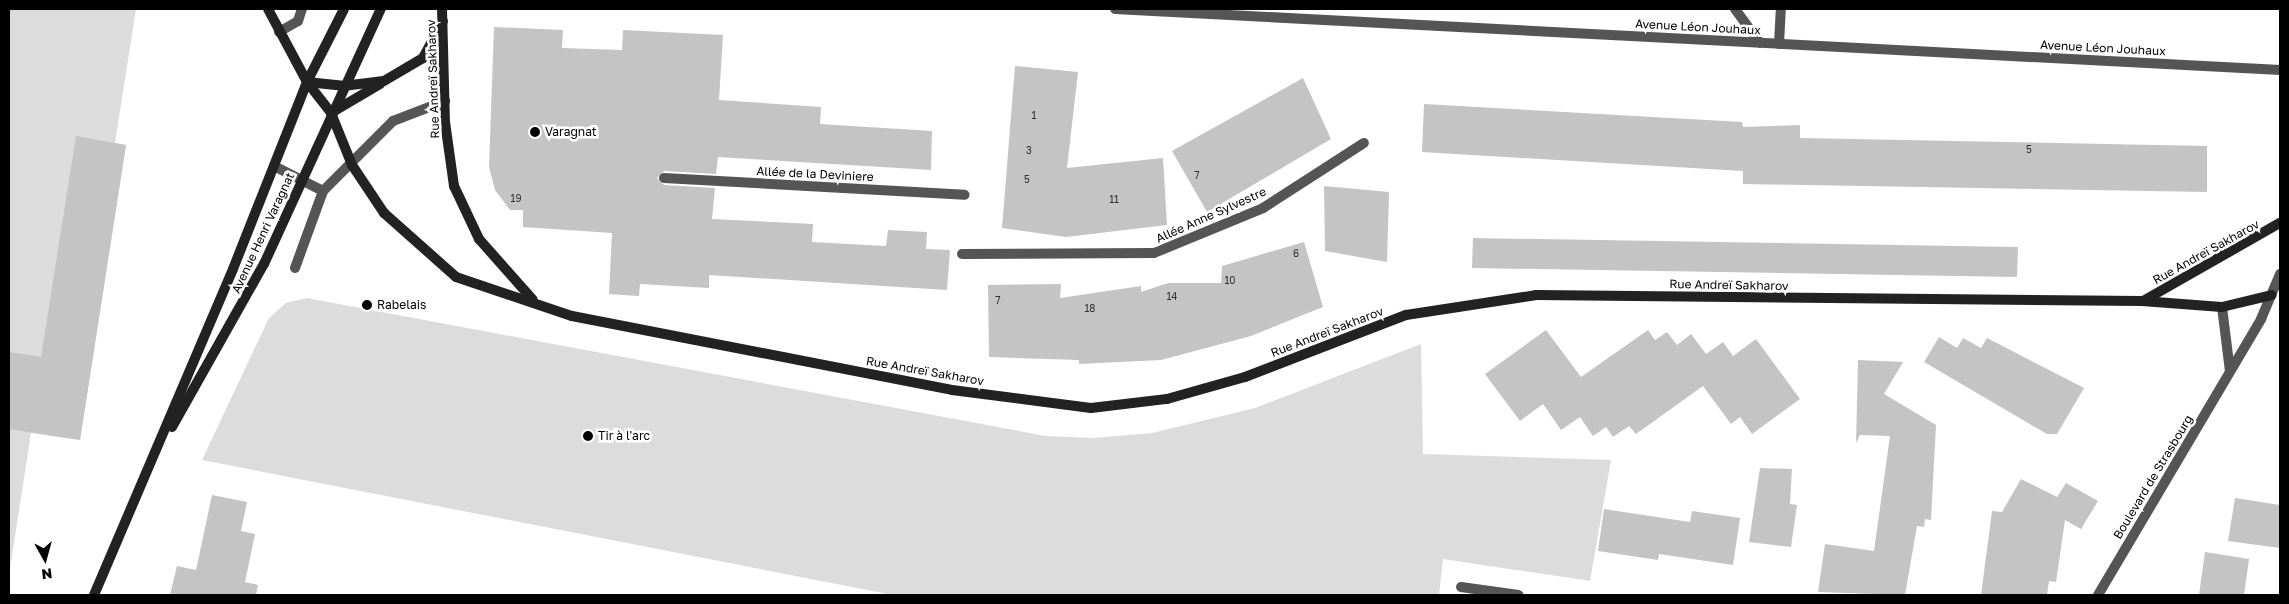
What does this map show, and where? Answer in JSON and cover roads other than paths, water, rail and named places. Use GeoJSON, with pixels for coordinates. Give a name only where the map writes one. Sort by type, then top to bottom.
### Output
{"type":"FeatureCollection","features":[{"type":"Feature","properties":{"kind":"street","name":"Rue Andreï Sakharov"},"geometry":{"type":"LineString","coordinates":[[268,9],[307,82],[331,113],[352,165],[384,213],[456,277],[534,301],[572,316],[694,342],[952,390],[1092,408],[1166,399],[1245,377],[1406,315],[1536,296],[2142,301],[2222,307],[2272,295]]}},
{"type":"Feature","properties":{"kind":"street"},"geometry":{"type":"LineString","coordinates":[[279,32],[298,21],[302,9]]}},
{"type":"Feature","properties":{"kind":"street","name":"Avenue Henri Varagnat"},"geometry":{"type":"LineString","coordinates":[[94,595],[152,460],[307,82],[344,9]]}},
{"type":"Feature","properties":{"kind":"street","name":"Avenue Henri Varagnat"},"geometry":{"type":"LineString","coordinates":[[152,460],[225,339],[381,9]]}},
{"type":"Feature","properties":{"kind":"street","name":"Rue Andreï Sakharov"},"geometry":{"type":"LineString","coordinates":[[442,9],[444,20],[445,101],[454,186],[479,239],[534,301]]}},
{"type":"Feature","properties":{"kind":"street","name":"Avenue Léon Jouhaux"},"geometry":{"type":"LineString","coordinates":[[1115,9],[2280,70]]}},
{"type":"Feature","properties":{"kind":"street"},"geometry":{"type":"LineString","coordinates":[[1735,9],[1760,43]]}},
{"type":"Feature","properties":{"kind":"street"},"geometry":{"type":"LineString","coordinates":[[1779,44],[1781,9]]}},
{"type":"Feature","properties":{"kind":"street"},"geometry":{"type":"LineString","coordinates":[[331,113],[423,58],[444,20]]}},
{"type":"Feature","properties":{"kind":"street"},"geometry":{"type":"LineString","coordinates":[[307,82],[343,86],[384,81]]}},
{"type":"Feature","properties":{"kind":"street"},"geometry":{"type":"LineString","coordinates":[[295,268],[323,191],[352,165],[393,121],[445,101]]}},
{"type":"Feature","properties":{"kind":"street","name":"Allée Anne Sylvestre"},"geometry":{"type":"LineString","coordinates":[[962,254],[1154,253],[1263,208],[1364,144]]}},
{"type":"Feature","properties":{"kind":"street"},"geometry":{"type":"LineString","coordinates":[[274,166],[302,178],[323,191]]}},
{"type":"Feature","properties":{"kind":"street","name":"Allée de la Deviniere"},"geometry":{"type":"LineString","coordinates":[[664,178],[965,195]]}},
{"type":"Feature","properties":{"kind":"street","name":"Rue Andreï Sakharov"},"geometry":{"type":"LineString","coordinates":[[2142,301],[2280,223]]}},
{"type":"Feature","properties":{"kind":"street","name":"Boulevard de Strasbourg"},"geometry":{"type":"LineString","coordinates":[[2098,595],[2230,371],[2272,295],[2280,274]]}},
{"type":"Feature","properties":{"kind":"street"},"geometry":{"type":"LineString","coordinates":[[2222,307],[2230,371]]}},
{"type":"Feature","properties":{"kind":"street"},"geometry":{"type":"LineString","coordinates":[[1461,587],[1518,595]]}},
{"type":"Feature","properties":{"kind":"place","name":"Varagnat"},"geometry":{"type":"Point","coordinates":[535,132]}},
{"type":"Feature","properties":{"kind":"place","name":"Rabelais"},"geometry":{"type":"Point","coordinates":[367,305]}},
{"type":"Feature","properties":{"kind":"place","name":"Tir à l'arc"},"geometry":{"type":"Point","coordinates":[588,436]}}]}
